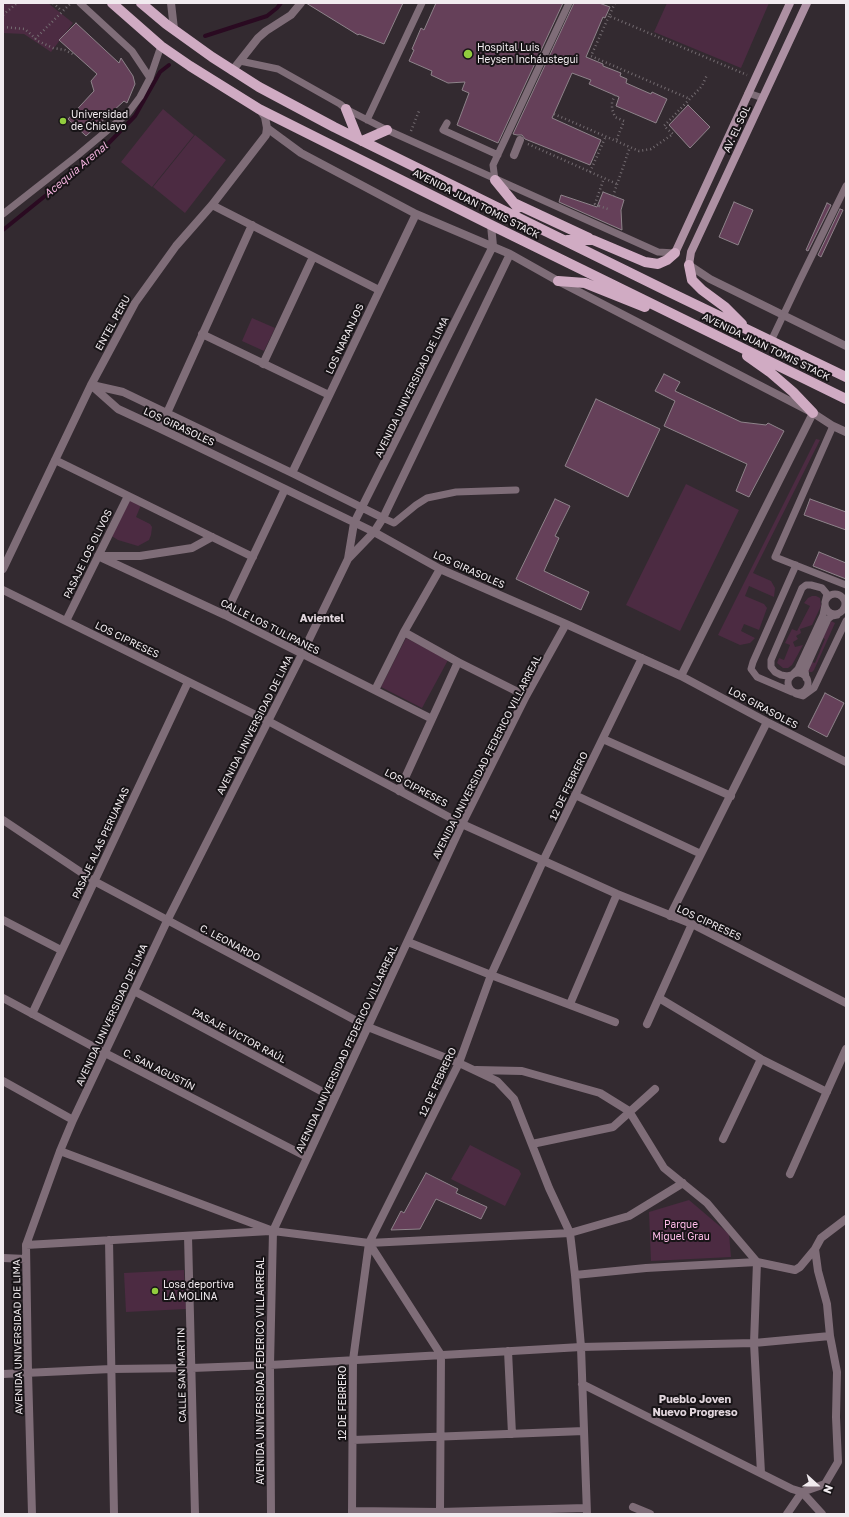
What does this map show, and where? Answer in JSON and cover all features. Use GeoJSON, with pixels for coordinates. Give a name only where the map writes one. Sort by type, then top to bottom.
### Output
{"type":"FeatureCollection","features":[{"type":"Feature","properties":{"kind":"main road","name":"AVENIDA JUAN TOMIS STACK"},"geometry":{"type":"LineString","coordinates":[[112,3],[161,46],[259,109],[689,323],[846,399]]}},
{"type":"Feature","properties":{"kind":"main road","name":"AVENIDA JUAN TOMIS STACK"},"geometry":{"type":"LineString","coordinates":[[141,3],[174,29],[259,87],[360,140],[846,377]]}},
{"type":"Feature","properties":{"kind":"main road"},"geometry":{"type":"LineString","coordinates":[[346,109],[360,140],[386,130]]}},
{"type":"Feature","properties":{"kind":"main road"},"geometry":{"type":"LineString","coordinates":[[495,180],[529,223]]}},
{"type":"Feature","properties":{"kind":"main road"},"geometry":{"type":"LineString","coordinates":[[514,203],[593,240],[645,262],[658,264],[667,260],[675,253]]}},
{"type":"Feature","properties":{"kind":"main road"},"geometry":{"type":"LineString","coordinates":[[564,240],[593,240]]}},
{"type":"Feature","properties":{"kind":"main road"},"geometry":{"type":"LineString","coordinates":[[689,266],[692,280],[702,290],[725,307],[746,328]]}},
{"type":"Feature","properties":{"kind":"main road"},"geometry":{"type":"LineString","coordinates":[[558,281],[585,283],[631,302],[689,323]]}},
{"type":"Feature","properties":{"kind":"main road"},"geometry":{"type":"LineString","coordinates":[[723,339],[793,392],[813,413]]}},
{"type":"Feature","properties":{"kind":"street"},"geometry":{"type":"LineString","coordinates":[[171,3],[174,29]]}},
{"type":"Feature","properties":{"kind":"street"},"geometry":{"type":"LineString","coordinates":[[232,70],[258,38],[291,15],[301,3]]}},
{"type":"Feature","properties":{"kind":"street","name":"AV. EL SOL"},"geometry":{"type":"LineString","coordinates":[[675,253],[790,3]]}},
{"type":"Feature","properties":{"kind":"street","name":"AV. EL SOL"},"geometry":{"type":"LineString","coordinates":[[689,266],[691,252],[807,3]]}},
{"type":"Feature","properties":{"kind":"street"},"geometry":{"type":"LineString","coordinates":[[259,109],[265,117],[267,128],[300,153],[416,214],[510,254],[558,281],[813,413],[833,426],[846,432]]}},
{"type":"Feature","properties":{"kind":"street","name":"ENTEL PERU"},"geometry":{"type":"LineString","coordinates":[[3,569],[91,385],[135,303],[176,246],[212,205],[266,135],[267,128]]}},
{"type":"Feature","properties":{"kind":"street"},"geometry":{"type":"LineString","coordinates":[[514,155],[520,140]]}},
{"type":"Feature","properties":{"kind":"street"},"geometry":{"type":"LineString","coordinates":[[212,205],[379,290]]}},
{"type":"Feature","properties":{"kind":"street","name":"LOS NARANJOS"},"geometry":{"type":"LineString","coordinates":[[292,472],[416,214]]}},
{"type":"Feature","properties":{"kind":"street"},"geometry":{"type":"LineString","coordinates":[[159,428],[252,225]]}},
{"type":"Feature","properties":{"kind":"street"},"geometry":{"type":"LineString","coordinates":[[491,225],[493,246]]}},
{"type":"Feature","properties":{"kind":"street","name":"AVENIDA UNIVERSIDAD DE LIMA"},"geometry":{"type":"LineString","coordinates":[[32,1514],[26,1245],[60,1151],[73,1120],[167,921],[302,654],[348,559],[354,523],[363,508],[493,246]]}},
{"type":"Feature","properties":{"kind":"street","name":"AVENIDA UNIVERSIDAD DE LIMA"},"geometry":{"type":"LineString","coordinates":[[348,559],[374,532],[383,518],[510,254]]}},
{"type":"Feature","properties":{"kind":"street"},"geometry":{"type":"LineString","coordinates":[[263,364],[313,257]]}},
{"type":"Feature","properties":{"kind":"street"},"geometry":{"type":"LineString","coordinates":[[689,266],[710,279],[846,346]]}},
{"type":"Feature","properties":{"kind":"street"},"geometry":{"type":"LineString","coordinates":[[202,334],[330,395]]}},
{"type":"Feature","properties":{"kind":"street"},"geometry":{"type":"LineString","coordinates":[[91,385],[123,392],[292,472],[383,518]]}},
{"type":"Feature","properties":{"kind":"street","name":"LOS GIRASOLES"},"geometry":{"type":"LineString","coordinates":[[91,385],[118,409],[374,532],[440,569],[681,676],[846,762]]}},
{"type":"Feature","properties":{"kind":"street"},"geometry":{"type":"LineString","coordinates":[[681,676],[813,413]]}},
{"type":"Feature","properties":{"kind":"street"},"geometry":{"type":"LineString","coordinates":[[55,460],[253,557]]}},
{"type":"Feature","properties":{"kind":"street"},"geometry":{"type":"LineString","coordinates":[[225,615],[285,489]]}},
{"type":"Feature","properties":{"kind":"street","name":"PASAJE LOS OLIVOS"},"geometry":{"type":"LineString","coordinates":[[66,621],[128,496]]}},
{"type":"Feature","properties":{"kind":"street"},"geometry":{"type":"LineString","coordinates":[[98,556],[140,556],[192,548],[212,537]]}},
{"type":"Feature","properties":{"kind":"street","name":"CALLE LOS TULIPANES"},"geometry":{"type":"LineString","coordinates":[[98,556],[225,615],[432,719]]}},
{"type":"Feature","properties":{"kind":"street"},"geometry":{"type":"LineString","coordinates":[[375,690],[404,632],[440,569]]}},
{"type":"Feature","properties":{"kind":"street","name":"LOS CIPRESES"},"geometry":{"type":"LineString","coordinates":[[3,590],[268,721],[462,824],[617,894],[692,924],[846,1003]]}},
{"type":"Feature","properties":{"kind":"street","name":"AVENIDA UNIVERSIDAD FEDERICO VILLARREAL"},"geometry":{"type":"LineString","coordinates":[[271,1514],[270,1365],[273,1231],[462,824],[526,696],[566,624]]}},
{"type":"Feature","properties":{"kind":"street"},"geometry":{"type":"LineString","coordinates":[[404,632],[458,662],[526,696]]}},
{"type":"Feature","properties":{"kind":"street","name":"12 DE FEBRERO"},"geometry":{"type":"LineString","coordinates":[[352,1512],[353,1360],[369,1243],[459,1063],[491,975],[543,861],[642,658]]}},
{"type":"Feature","properties":{"kind":"street"},"geometry":{"type":"LineString","coordinates":[[399,790],[458,662]]}},
{"type":"Feature","properties":{"kind":"street","name":"PASAJE ALAS PERUANAS"},"geometry":{"type":"LineString","coordinates":[[32,1014],[188,682]]}},
{"type":"Feature","properties":{"kind":"street"},"geometry":{"type":"LineString","coordinates":[[670,916],[767,722]]}},
{"type":"Feature","properties":{"kind":"street"},"geometry":{"type":"LineString","coordinates":[[603,739],[731,796]]}},
{"type":"Feature","properties":{"kind":"street"},"geometry":{"type":"LineString","coordinates":[[575,795],[701,854]]}},
{"type":"Feature","properties":{"kind":"street","name":"C. LEONARDO"},"geometry":{"type":"LineString","coordinates":[[3,820],[94,881],[167,921],[368,1027],[459,1063],[497,1081],[514,1099],[549,1188],[570,1233],[576,1275],[581,1347],[586,1511]]}},
{"type":"Feature","properties":{"kind":"street"},"geometry":{"type":"LineString","coordinates":[[570,1004],[617,894]]}},
{"type":"Feature","properties":{"kind":"street"},"geometry":{"type":"LineString","coordinates":[[3,920],[61,950]]}},
{"type":"Feature","properties":{"kind":"street"},"geometry":{"type":"LineString","coordinates":[[647,1024],[692,924]]}},
{"type":"Feature","properties":{"kind":"street"},"geometry":{"type":"LineString","coordinates":[[408,942],[615,1022]]}},
{"type":"Feature","properties":{"kind":"street","name":"PASAJE VICTOR RAÚL"},"geometry":{"type":"LineString","coordinates":[[134,991],[334,1098]]}},
{"type":"Feature","properties":{"kind":"street","name":"C. SAN AGUSTÍN"},"geometry":{"type":"LineString","coordinates":[[3,998],[105,1053],[307,1157]]}},
{"type":"Feature","properties":{"kind":"street"},"geometry":{"type":"LineString","coordinates":[[659,998],[761,1059],[827,1092]]}},
{"type":"Feature","properties":{"kind":"street"},"geometry":{"type":"LineString","coordinates":[[790,1174],[846,1049]]}},
{"type":"Feature","properties":{"kind":"street"},"geometry":{"type":"LineString","coordinates":[[723,1139],[761,1059]]}},
{"type":"Feature","properties":{"kind":"street"},"geometry":{"type":"LineString","coordinates":[[474,1070],[522,1071],[600,1093],[629,1111],[664,1168],[707,1203],[757,1262],[754,1343],[761,1473]]}},
{"type":"Feature","properties":{"kind":"street"},"geometry":{"type":"LineString","coordinates":[[3,1081],[73,1120]]}},
{"type":"Feature","properties":{"kind":"street"},"geometry":{"type":"LineString","coordinates":[[532,1144],[613,1127],[655,1089]]}},
{"type":"Feature","properties":{"kind":"street"},"geometry":{"type":"LineString","coordinates":[[60,1151],[273,1231]]}},
{"type":"Feature","properties":{"kind":"street"},"geometry":{"type":"LineString","coordinates":[[26,1245],[273,1231],[369,1243],[570,1233],[629,1216],[683,1183]]}},
{"type":"Feature","properties":{"kind":"street"},"geometry":{"type":"LineString","coordinates":[[576,1275],[646,1268],[757,1262],[795,1270],[800,1267],[815,1249],[821,1238],[846,1219]]}},
{"type":"Feature","properties":{"kind":"street","name":"CALLE SAN MARTIN"},"geometry":{"type":"LineString","coordinates":[[188,1236],[196,1514]]}},
{"type":"Feature","properties":{"kind":"street"},"geometry":{"type":"LineString","coordinates":[[109,1240],[114,1514]]}},
{"type":"Feature","properties":{"kind":"street"},"geometry":{"type":"LineString","coordinates":[[369,1243],[441,1355],[439,1436],[440,1512]]}},
{"type":"Feature","properties":{"kind":"street"},"geometry":{"type":"LineString","coordinates":[[787,1514],[802,1492],[825,1484],[838,1462],[836,1417],[838,1372],[830,1336],[828,1304],[818,1271],[815,1249]]}},
{"type":"Feature","properties":{"kind":"street"},"geometry":{"type":"LineString","coordinates":[[3,1258],[26,1259]]}},
{"type":"Feature","properties":{"kind":"street"},"geometry":{"type":"LineString","coordinates":[[3,1374],[111,1369],[270,1365],[581,1347],[754,1343],[830,1336]]}},
{"type":"Feature","properties":{"kind":"street"},"geometry":{"type":"LineString","coordinates":[[508,1351],[512,1434]]}},
{"type":"Feature","properties":{"kind":"street"},"geometry":{"type":"LineString","coordinates":[[582,1384],[792,1489],[802,1492],[822,1514]]}},
{"type":"Feature","properties":{"kind":"street"},"geometry":{"type":"LineString","coordinates":[[353,1440],[584,1430]]}},
{"type":"Feature","properties":{"kind":"street"},"geometry":{"type":"LineString","coordinates":[[633,1507],[650,1514]]}},
{"type":"Feature","properties":{"kind":"street"},"geometry":{"type":"LineString","coordinates":[[352,1512],[586,1511]]}},
{"type":"Feature","properties":{"kind":"lane"},"geometry":{"type":"LineString","coordinates":[[80,3],[132,51],[150,78]]}},
{"type":"Feature","properties":{"kind":"lane"},"geometry":{"type":"LineString","coordinates":[[367,120],[422,3]]}},
{"type":"Feature","properties":{"kind":"lane"},"geometry":{"type":"LineString","coordinates":[[495,180],[493,165],[569,3]]}},
{"type":"Feature","properties":{"kind":"lane"},"geometry":{"type":"LineString","coordinates":[[3,214],[78,155],[128,113],[140,97],[150,78],[161,46]]}},
{"type":"Feature","properties":{"kind":"lane"},"geometry":{"type":"LineString","coordinates":[[240,61],[278,69],[340,104],[346,109],[386,130],[495,180],[585,216],[658,252],[675,253]]}},
{"type":"Feature","properties":{"kind":"lane"},"geometry":{"type":"LineString","coordinates":[[748,93],[763,98]]}},
{"type":"Feature","properties":{"kind":"lane"},"geometry":{"type":"LineString","coordinates":[[447,123],[443,130],[498,155]]}},
{"type":"Feature","properties":{"kind":"lane"},"geometry":{"type":"LineString","coordinates":[[771,341],[846,186]]}},
{"type":"Feature","properties":{"kind":"lane"},"geometry":{"type":"LineString","coordinates":[[833,426],[775,557],[846,585]]}},
{"type":"Feature","properties":{"kind":"lane"},"geometry":{"type":"LineString","coordinates":[[383,518],[394,523],[427,498],[456,492],[516,490]]}},
{"type":"Feature","properties":{"kind":"lane"},"geometry":{"type":"LineString","coordinates":[[796,565],[753,662],[751,669],[757,677],[803,696],[814,688],[846,621]]}},
{"type":"Feature","properties":{"kind":"lane"},"geometry":{"type":"LineString","coordinates":[[806,678],[801,673],[794,673],[792,675],[787,676],[781,675],[775,672],[771,667],[770,660],[802,588],[811,585],[822,588],[826,591],[827,594],[823,615],[798,669],[792,675],[789,678],[787,684],[794,693],[802,693],[807,688],[808,684],[805,670],[828,619],[843,612],[846,605],[844,599],[839,594]]}},
{"type":"Feature","properties":{"kind":"lane"},"geometry":{"type":"LineString","coordinates":[[837,615],[830,614],[825,603],[829,596],[835,594],[839,594],[846,598]]}},
{"type":"Feature","properties":{"kind":"path"},"geometry":{"type":"LineString","coordinates":[[3,15],[17,3]]}},
{"type":"Feature","properties":{"kind":"path"},"geometry":{"type":"LineString","coordinates":[[53,3],[62,11]]}},
{"type":"Feature","properties":{"kind":"path"},"geometry":{"type":"LineString","coordinates":[[34,39],[72,3]]}},
{"type":"Feature","properties":{"kind":"path"},"geometry":{"type":"LineString","coordinates":[[615,3],[591,56],[690,99]]}},
{"type":"Feature","properties":{"kind":"path"},"geometry":{"type":"LineString","coordinates":[[609,16],[755,79]]}},
{"type":"Feature","properties":{"kind":"path"},"geometry":{"type":"LineString","coordinates":[[4,28],[25,29],[34,39],[53,48],[65,50],[75,55]]}},
{"type":"Feature","properties":{"kind":"path"},"geometry":{"type":"LineString","coordinates":[[554,114],[639,151],[651,149],[673,134],[664,126],[702,86],[706,75]]}},
{"type":"Feature","properties":{"kind":"path"},"geometry":{"type":"LineString","coordinates":[[615,95],[612,102],[612,109],[615,117],[624,121],[616,141]]}},
{"type":"Feature","properties":{"kind":"path"},"geometry":{"type":"LineString","coordinates":[[590,172],[606,136]]}},
{"type":"Feature","properties":{"kind":"path"},"geometry":{"type":"LineString","coordinates":[[520,140],[617,184]]}},
{"type":"Feature","properties":{"kind":"path"},"geometry":{"type":"LineString","coordinates":[[613,196],[630,147]]}},
{"type":"Feature","properties":{"kind":"path"},"geometry":{"type":"LineString","coordinates":[[604,178],[595,204],[599,207],[608,209],[609,207]]}},
{"type":"Feature","properties":{"kind":"green space"},"geometry":{"type":"Polygon","coordinates":[[[3,3],[48,3],[73,23],[51,52],[24,34],[3,33],[3,3]]]}},
{"type":"Feature","properties":{"kind":"green space"},"geometry":{"type":"Polygon","coordinates":[[[667,3],[769,3],[741,68],[654,32],[667,3]]]}},
{"type":"Feature","properties":{"kind":"green space"},"geometry":{"type":"Polygon","coordinates":[[[163,109],[194,135],[152,187],[121,162],[163,109]]]}},
{"type":"Feature","properties":{"kind":"green space"},"geometry":{"type":"Polygon","coordinates":[[[195,135],[226,160],[185,213],[153,187],[195,135]]]}},
{"type":"Feature","properties":{"kind":"green space"},"geometry":{"type":"Polygon","coordinates":[[[252,318],[275,328],[264,351],[242,341],[252,318]]]}},
{"type":"Feature","properties":{"kind":"green space"},"geometry":{"type":"Polygon","coordinates":[[[816,439],[820,440],[753,573],[771,581],[775,588],[774,597],[749,586],[745,596],[764,604],[767,608],[759,630],[744,624],[741,631],[755,638],[750,643],[740,645],[718,635],[816,439]]]}},
{"type":"Feature","properties":{"kind":"green space"},"geometry":{"type":"Polygon","coordinates":[[[686,484],[739,510],[680,631],[626,605],[686,484]]]}},
{"type":"Feature","properties":{"kind":"green space"},"geometry":{"type":"Polygon","coordinates":[[[128,498],[141,505],[136,517],[150,524],[152,527],[149,540],[138,546],[118,540],[110,535],[128,498]]]}},
{"type":"Feature","properties":{"kind":"green space"},"geometry":{"type":"Polygon","coordinates":[[[812,596],[820,598],[821,606],[812,625],[800,629],[801,633],[796,636],[798,639],[793,642],[795,647],[803,645],[792,665],[788,668],[783,668],[777,663],[779,658],[784,660],[790,645],[785,643],[792,629],[797,631],[810,606],[804,603],[812,596]]]}},
{"type":"Feature","properties":{"kind":"green space"},"geometry":{"type":"Polygon","coordinates":[[[831,621],[835,623],[814,670],[810,672],[808,671],[812,662],[815,663],[825,639],[823,638],[831,621]]]}},
{"type":"Feature","properties":{"kind":"green space"},"geometry":{"type":"Polygon","coordinates":[[[406,638],[448,660],[422,708],[381,687],[406,638]]]}},
{"type":"Feature","properties":{"kind":"green space"},"geometry":{"type":"Polygon","coordinates":[[[470,1145],[519,1170],[521,1174],[505,1206],[451,1179],[470,1145]]]}},
{"type":"Feature","properties":{"kind":"green space","name":"Parque Miguel Grau"},"geometry":{"type":"Polygon","coordinates":[[[689,1200],[729,1234],[731,1257],[651,1261],[649,1212],[689,1200]]]}},
{"type":"Feature","properties":{"kind":"green space","name":"Losa deportiva LA MOLINA"},"geometry":{"type":"Polygon","coordinates":[[[184,1270],[186,1309],[126,1312],[124,1273],[184,1270]]]}},
{"type":"Feature","properties":{"kind":"building"},"geometry":{"type":"Polygon","coordinates":[[[306,3],[403,3],[384,44],[359,34],[358,35],[306,3]]]}},
{"type":"Feature","properties":{"kind":"building"},"geometry":{"type":"Polygon","coordinates":[[[436,3],[563,3],[498,143],[457,125],[469,93],[462,90],[465,82],[448,83],[431,75],[432,71],[409,61],[414,50],[412,49],[421,28],[424,30],[436,3]]]}},
{"type":"Feature","properties":{"kind":"building"},"geometry":{"type":"Polygon","coordinates":[[[574,3],[599,3],[610,7],[605,18],[603,17],[586,57],[621,73],[620,76],[627,79],[626,83],[667,99],[656,123],[616,106],[619,97],[589,84],[591,80],[572,73],[552,118],[601,140],[590,165],[525,139],[522,135],[513,134],[574,3]]]}},
{"type":"Feature","properties":{"kind":"building"},"geometry":{"type":"Polygon","coordinates":[[[76,23],[119,63],[121,58],[133,76],[135,84],[127,103],[124,101],[86,136],[68,119],[94,91],[91,81],[97,74],[59,40],[76,23]]]}},
{"type":"Feature","properties":{"kind":"building"},"geometry":{"type":"Polygon","coordinates":[[[688,105],[710,127],[690,148],[669,125],[688,105]]]}},
{"type":"Feature","properties":{"kind":"building"},"geometry":{"type":"Polygon","coordinates":[[[603,192],[624,200],[621,210],[622,230],[559,202],[561,195],[597,207],[603,192]]]}},
{"type":"Feature","properties":{"kind":"building"},"geometry":{"type":"Polygon","coordinates":[[[734,202],[753,210],[738,245],[719,237],[734,202]]]}},
{"type":"Feature","properties":{"kind":"building"},"geometry":{"type":"Polygon","coordinates":[[[827,203],[831,205],[808,251],[806,250],[827,203]]]}},
{"type":"Feature","properties":{"kind":"building"},"geometry":{"type":"Polygon","coordinates":[[[840,209],[843,210],[821,257],[818,255],[840,209]]]}},
{"type":"Feature","properties":{"kind":"building"},"geometry":{"type":"Polygon","coordinates":[[[664,374],[680,382],[675,391],[741,422],[766,425],[768,423],[784,431],[749,497],[736,491],[747,464],[664,426],[675,401],[655,391],[664,374]]]}},
{"type":"Feature","properties":{"kind":"building"},"geometry":{"type":"Polygon","coordinates":[[[596,399],[660,429],[628,497],[565,466],[596,399]]]}},
{"type":"Feature","properties":{"kind":"building"},"geometry":{"type":"Polygon","coordinates":[[[555,499],[570,506],[555,536],[559,538],[544,571],[589,592],[581,610],[516,579],[555,499]]]}},
{"type":"Feature","properties":{"kind":"building"},"geometry":{"type":"Polygon","coordinates":[[[810,499],[846,512],[846,530],[804,515],[810,499]]]}},
{"type":"Feature","properties":{"kind":"building"},"geometry":{"type":"Polygon","coordinates":[[[819,552],[846,563],[846,579],[813,566],[819,552]]]}},
{"type":"Feature","properties":{"kind":"building"},"geometry":{"type":"Polygon","coordinates":[[[825,693],[844,703],[827,737],[808,727],[825,693]]]}},
{"type":"Feature","properties":{"kind":"building"},"geometry":{"type":"Polygon","coordinates":[[[426,1173],[458,1189],[456,1193],[487,1207],[481,1219],[436,1199],[420,1229],[391,1230],[401,1211],[404,1213],[426,1173]]]}},
{"type":"Feature","properties":{"kind":"waterway","name":"Acequia Arenal"},"geometry":{"type":"LineString","coordinates":[[205,36],[267,16],[281,3]]}},
{"type":"Feature","properties":{"kind":"waterway","name":"Acequia Arenal"},"geometry":{"type":"LineString","coordinates":[[3,230],[102,150],[135,116],[160,72],[169,65]]}},
{"type":"Feature","properties":{"kind":"place","name":"Hospital Luis Heysen Incháustegui"},"geometry":{"type":"Point","coordinates":[468,54]}},
{"type":"Feature","properties":{"kind":"place","name":"Universidad de Chiclayo"},"geometry":{"type":"Point","coordinates":[63,121]}},
{"type":"Feature","properties":{"kind":"place","name":"Losa deportiva LA MOLINA"},"geometry":{"type":"Point","coordinates":[155,1291]}},
{"type":"Feature","properties":{"kind":"district","name":"Avientel"},"geometry":{"type":"Point","coordinates":[322,619]}},
{"type":"Feature","properties":{"kind":"district","name":"Pueblo Joven Nuevo Progreso"},"geometry":{"type":"Point","coordinates":[695,1406]}}]}
